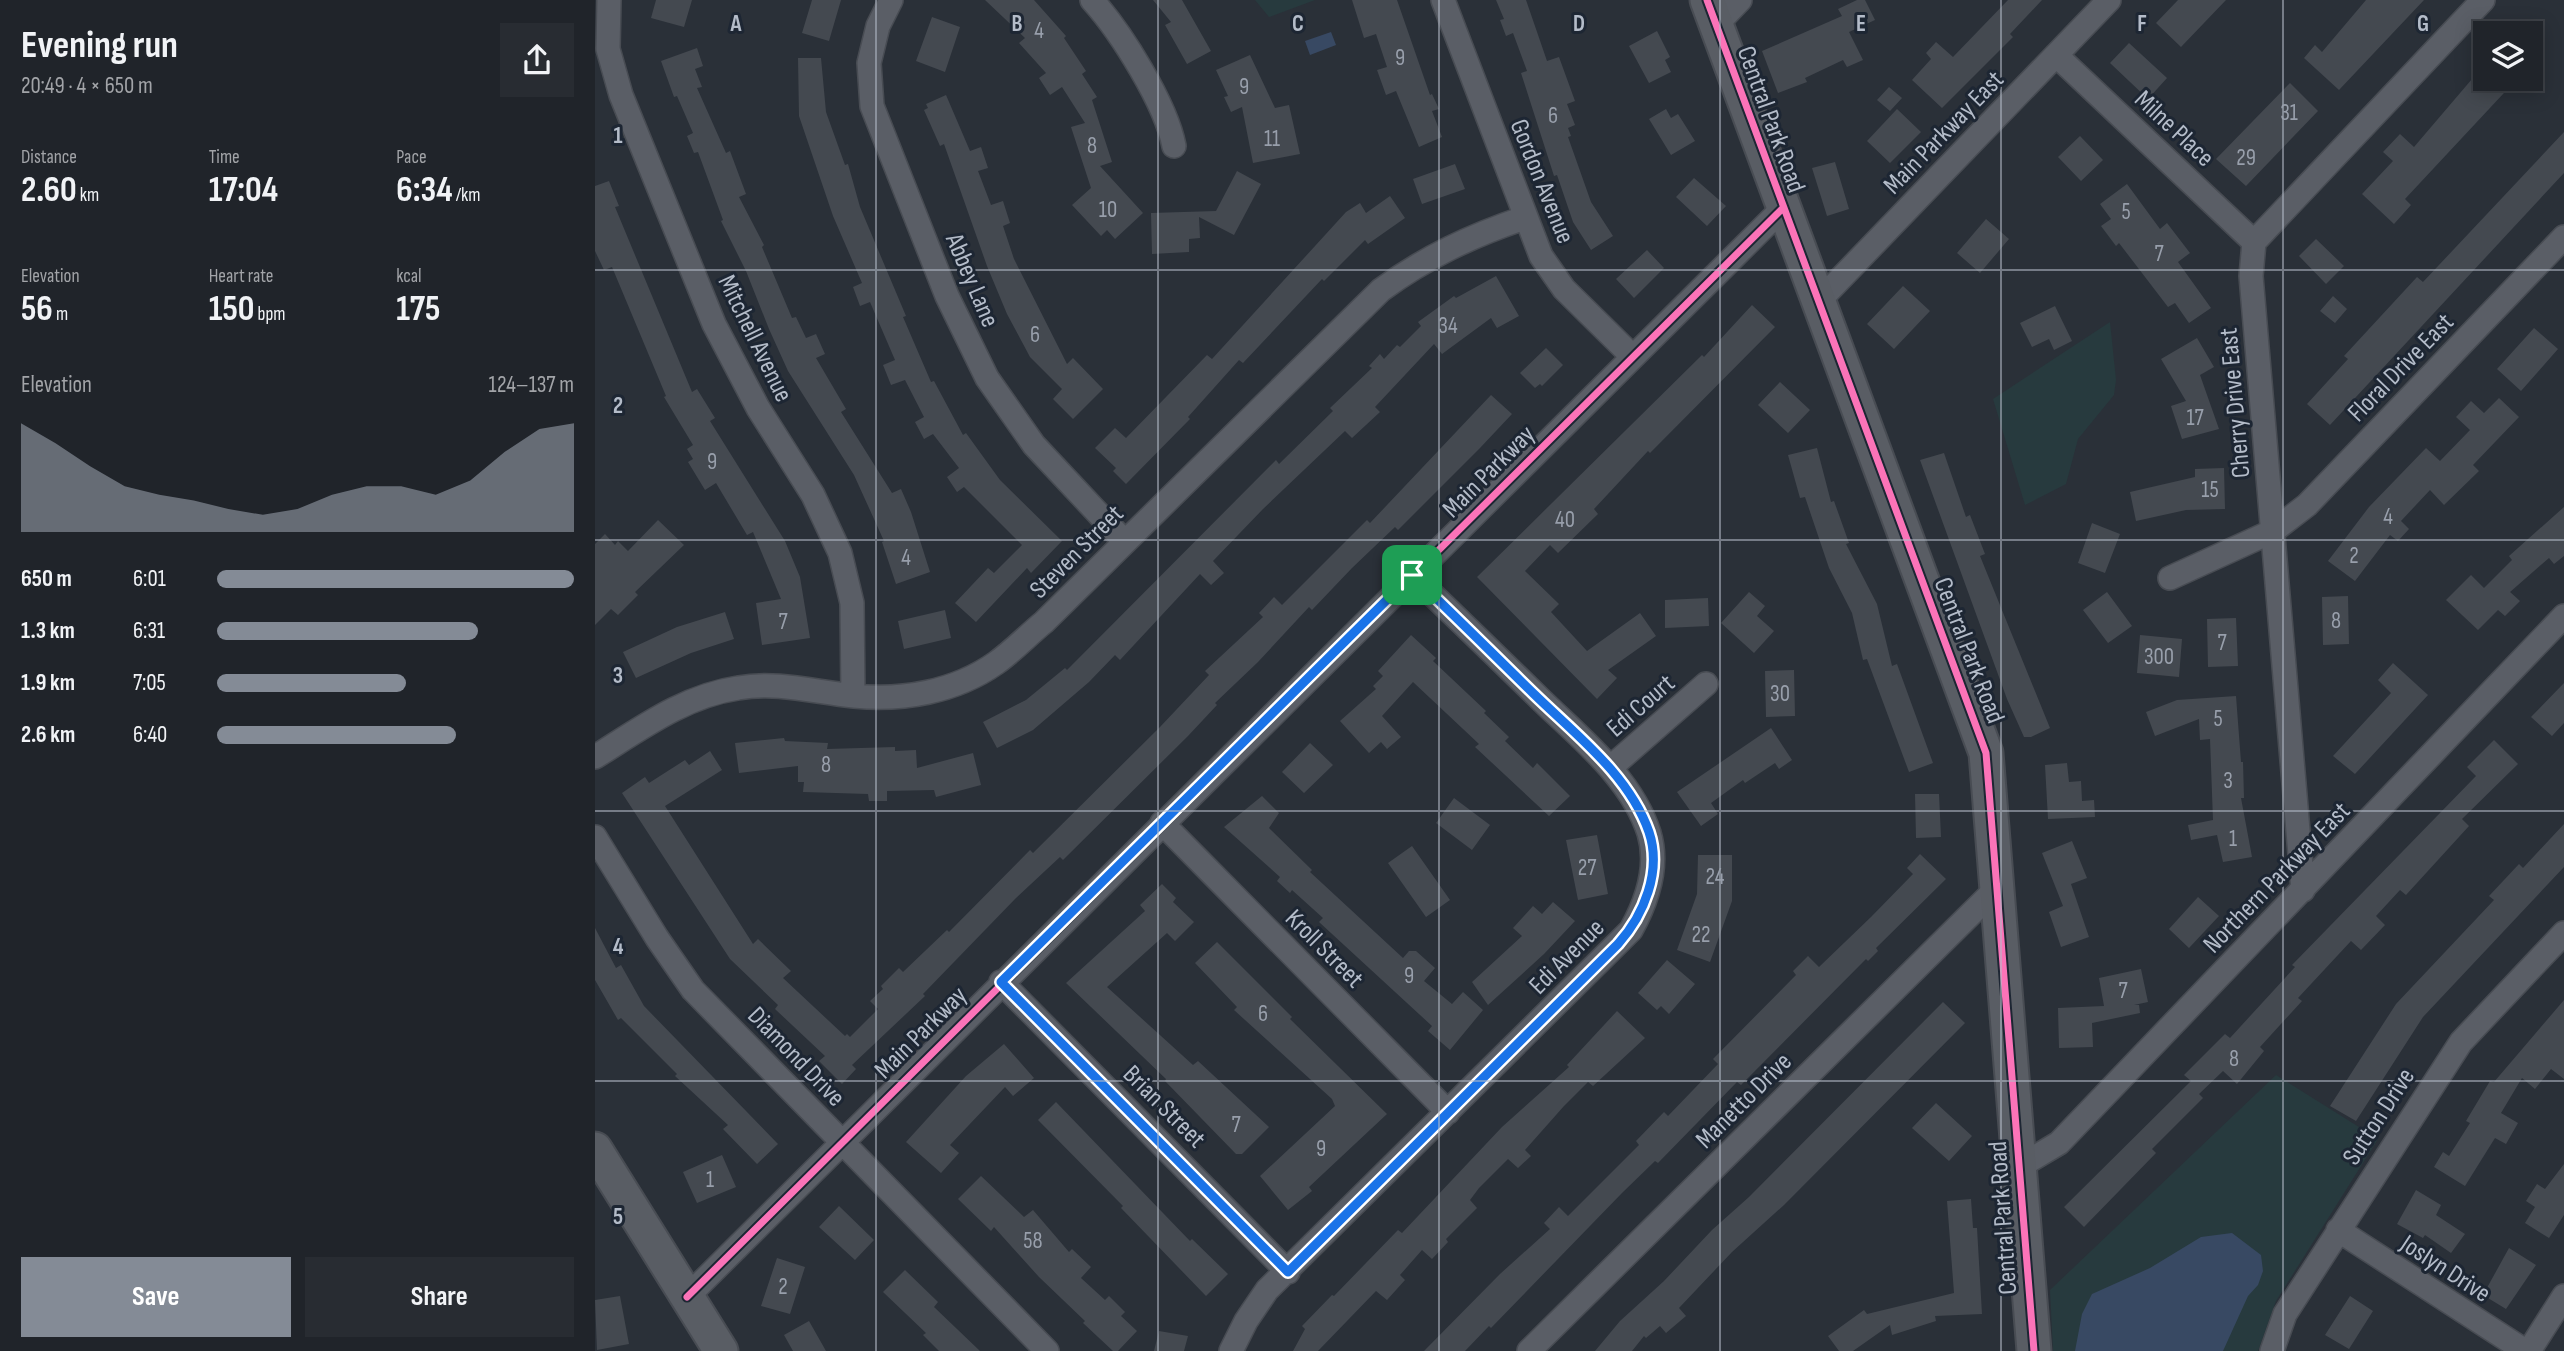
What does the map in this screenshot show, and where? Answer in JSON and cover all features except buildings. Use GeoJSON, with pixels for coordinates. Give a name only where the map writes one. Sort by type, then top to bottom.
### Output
{"type":"FeatureCollection","features":[{"type":"Feature","properties":{"kind":"street","name":"Mitchell Avenue"},"geometry":{"type":"LineString","coordinates":[[609,0],[608,49],[621,95],[714,324],[758,408],[813,495],[840,553],[852,603],[853,696]]}},
{"type":"Feature","properties":{"kind":"street","name":"Abbey Lane"},"geometry":{"type":"LineString","coordinates":[[891,0],[878,26],[869,63],[872,106],[947,296],[986,378],[1034,446],[1125,542]]}},
{"type":"Feature","properties":{"kind":"street"},"geometry":{"type":"LineString","coordinates":[[1092,0],[1109,18],[1169,123],[1174,146]]}},
{"type":"Feature","properties":{"kind":"street","name":"Gordon Avenue"},"geometry":{"type":"LineString","coordinates":[[1443,0],[1524,218],[1541,256],[1564,289],[1633,357]]}},
{"type":"Feature","properties":{"kind":"street"},"geometry":{"type":"LineString","coordinates":[[1711,13],[1740,0]]}},
{"type":"Feature","properties":{"kind":"street","name":"Main Parkway East"},"geometry":{"type":"LineString","coordinates":[[1817,303],[2109,0]]}},
{"type":"Feature","properties":{"kind":"street"},"geometry":{"type":"LineString","coordinates":[[2254,242],[2483,0]]}},
{"type":"Feature","properties":{"kind":"street","name":"Central Park Road"},"geometry":{"type":"LineString","coordinates":[[1711,13],[1986,753],[2034,1351]]}},
{"type":"Feature","properties":{"kind":"street","name":"Milne Place"},"geometry":{"type":"LineString","coordinates":[[2056,55],[2254,242]]}},
{"type":"Feature","properties":{"kind":"street","name":"Main Parkway"},"geometry":{"type":"LineString","coordinates":[[687,1297],[840,1141],[1782,209]]}},
{"type":"Feature","properties":{"kind":"street","name":"Steven Street"},"geometry":{"type":"LineString","coordinates":[[595,757],[686,703],[740,687],[796,686],[853,696],[889,698],[927,693],[959,682],[995,664],[1044,622],[1381,289],[1418,263],[1468,237],[1524,218]]}},
{"type":"Feature","properties":{"kind":"street","name":"Floral Drive East"},"geometry":{"type":"LineString","coordinates":[[2170,578],[2273,531],[2307,505],[2564,237]]}},
{"type":"Feature","properties":{"kind":"street","name":"Cherry Drive East"},"geometry":{"type":"LineString","coordinates":[[2254,242],[2251,276],[2303,890]]}},
{"type":"Feature","properties":{"kind":"street","name":"Edi Avenue"},"geometry":{"type":"LineString","coordinates":[[1231,1351],[1246,1321],[1267,1290],[1618,944],[1644,908],[1653,871],[1650,835],[1640,812],[1610,768],[1412,575]]}},
{"type":"Feature","properties":{"kind":"street","name":"Northern Parkway East"},"geometry":{"type":"LineString","coordinates":[[2019,1167],[2059,1143],[2564,616]]}},
{"type":"Feature","properties":{"kind":"street","name":"Edi Court"},"geometry":{"type":"LineString","coordinates":[[1610,768],[1706,684]]}},
{"type":"Feature","properties":{"kind":"street","name":"Kroll Street"},"geometry":{"type":"LineString","coordinates":[[1162,823],[1448,1112]]}},
{"type":"Feature","properties":{"kind":"street","name":"Diamond Drive"},"geometry":{"type":"LineString","coordinates":[[595,836],[657,938],[693,990],[1047,1351]]}},
{"type":"Feature","properties":{"kind":"street","name":"Manetto Drive"},"geometry":{"type":"LineString","coordinates":[[1529,1351],[1997,888]]}},
{"type":"Feature","properties":{"kind":"street","name":"Sutton Drive"},"geometry":{"type":"LineString","coordinates":[[2272,1351],[2285,1314],[2461,1042],[2564,933]]}},
{"type":"Feature","properties":{"kind":"street","name":"Brian Street"},"geometry":{"type":"LineString","coordinates":[[1001,982],[1288,1272]]}},
{"type":"Feature","properties":{"kind":"street"},"geometry":{"type":"LineString","coordinates":[[595,1149],[721,1351]]}},
{"type":"Feature","properties":{"kind":"street","name":"Joslyn Drive"},"geometry":{"type":"LineString","coordinates":[[2338,1230],[2527,1351]]}},
{"type":"Feature","properties":{"kind":"street"},"geometry":{"type":"LineString","coordinates":[[2527,1351],[2564,1296]]}},
{"type":"Feature","properties":{"kind":"green space"},"geometry":{"type":"Polygon","coordinates":[[[1255,0],[1315,0],[1269,17],[1255,0]]]}},
{"type":"Feature","properties":{"kind":"green space"},"geometry":{"type":"Polygon","coordinates":[[[2110,322],[2116,380],[2114,395],[2078,439],[2066,484],[2025,505],[1993,399],[2110,322]]]}},
{"type":"Feature","properties":{"kind":"green space"},"geometry":{"type":"Polygon","coordinates":[[[2276,1075],[2378,1139],[2276,1301],[2258,1351],[2053,1351],[2050,1290],[2276,1075]]]}},
{"type":"Feature","properties":{"kind":"water"},"geometry":{"type":"Polygon","coordinates":[[[1331,32],[1336,45],[1310,55],[1305,41],[1331,32]]]}},
{"type":"Feature","properties":{"kind":"water"},"geometry":{"type":"Polygon","coordinates":[[[2232,1233],[2261,1255],[2263,1271],[2258,1285],[2248,1296],[2223,1351],[2075,1351],[2082,1314],[2092,1294],[2150,1268],[2201,1237],[2232,1233]]]}},
{"type":"Feature","properties":{"kind":"cycle path"},"geometry":{"type":"LineString","coordinates":[[1707,0],[1986,753],[2034,1351]]}},
{"type":"Feature","properties":{"kind":"cycle path"},"geometry":{"type":"LineString","coordinates":[[687,1297],[1782,209]]}},
{"type":"Feature","properties":{"kind":"route"},"geometry":{"type":"LineString","coordinates":[[1412,575],[1610,768],[1640,812],[1650,835],[1653,871],[1644,908],[1631,930],[1288,1272],[1273,1253],[1001,982],[1412,575]]}}]}
